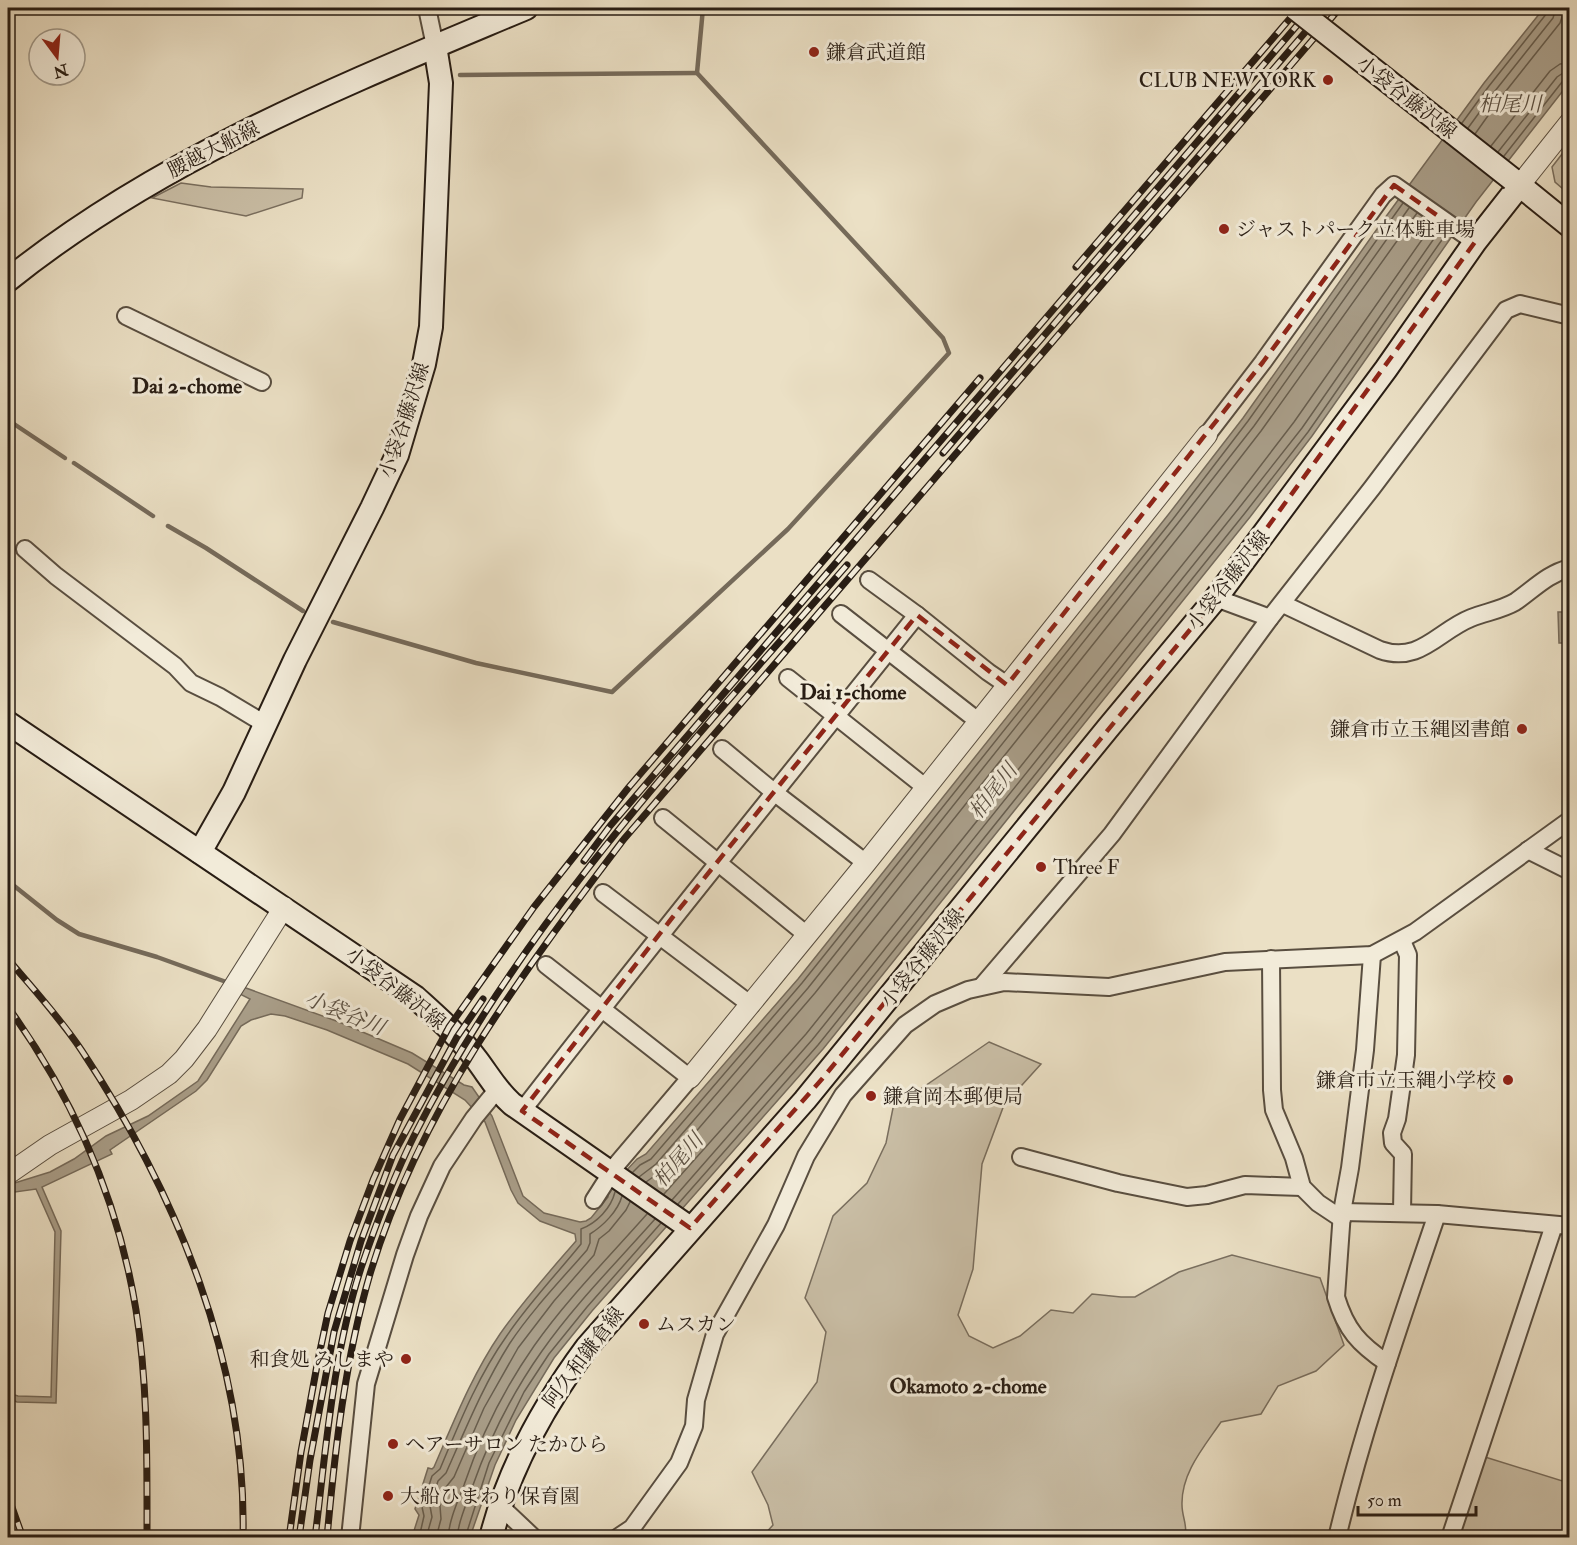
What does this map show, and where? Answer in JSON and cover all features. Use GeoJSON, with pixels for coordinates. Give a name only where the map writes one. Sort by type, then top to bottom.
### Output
{"type":"FeatureCollection","features":[{"type":"Feature","properties":{"kind":"main road"},"geometry":{"type":"LineString","coordinates":[[435,46],[526,8]]}},
{"type":"Feature","properties":{"kind":"main road","name":"小袋谷藤沢線"},"geometry":{"type":"LineString","coordinates":[[1295,8],[1569,226]]}},
{"type":"Feature","properties":{"kind":"main road","name":"腰越大船線"},"geometry":{"type":"LineString","coordinates":[[8,280],[32,261],[150,182],[293,109],[435,46]]}},
{"type":"Feature","properties":{"kind":"main road","name":"小袋谷藤沢線"},"geometry":{"type":"LineString","coordinates":[[201,852],[234,792],[397,455],[424,364],[431,327],[441,83],[435,46]]}},
{"type":"Feature","properties":{"kind":"main road","name":"小袋谷藤沢線"},"geometry":{"type":"LineString","coordinates":[[8,723],[415,997],[449,1027],[477,1060],[492,1096],[522,1111],[690,1227],[804,1100],[1216,598],[1386,369],[1471,239],[1515,183]]}},
{"type":"Feature","properties":{"kind":"main road","name":"阿久和鎌倉線"},"geometry":{"type":"LineString","coordinates":[[491,1538],[515,1465],[540,1415],[563,1379],[602,1329],[690,1227]]}},
{"type":"Feature","properties":{"kind":"street"},"geometry":{"type":"LineString","coordinates":[[427,8],[435,46]]}},
{"type":"Feature","properties":{"kind":"street"},"geometry":{"type":"LineString","coordinates":[[1515,183],[1569,122]]}},
{"type":"Feature","properties":{"kind":"street"},"geometry":{"type":"LineString","coordinates":[[594,1200],[622,1158],[751,1005],[1207,435],[1270,353],[1383,195],[1394,185],[1471,239]]}},
{"type":"Feature","properties":{"kind":"street"},"geometry":{"type":"LineString","coordinates":[[982,986],[1112,834],[1270,618],[1283,604],[1506,310],[1520,304],[1569,316]]}},
{"type":"Feature","properties":{"kind":"street"},"geometry":{"type":"LineString","coordinates":[[126,316],[262,382]]}},
{"type":"Feature","properties":{"kind":"street"},"geometry":{"type":"LineString","coordinates":[[25,549],[56,576],[175,666],[191,683],[220,697],[265,724]]}},
{"type":"Feature","properties":{"kind":"street"},"geometry":{"type":"LineString","coordinates":[[1283,604],[1380,650],[1392,654],[1403,654],[1415,652],[1452,627],[1472,617],[1505,608],[1562,570],[1569,557]]}},
{"type":"Feature","properties":{"kind":"street"},"geometry":{"type":"LineString","coordinates":[[869,580],[1007,685]]}},
{"type":"Feature","properties":{"kind":"street"},"geometry":{"type":"LineString","coordinates":[[1216,598],[1270,618]]}},
{"type":"Feature","properties":{"kind":"street"},"geometry":{"type":"LineString","coordinates":[[841,614],[978,721]]}},
{"type":"Feature","properties":{"kind":"street"},"geometry":{"type":"LineString","coordinates":[[522,1111],[659,935],[776,793],[917,615]]}},
{"type":"Feature","properties":{"kind":"street"},"geometry":{"type":"LineString","coordinates":[[788,678],[925,787]]}},
{"type":"Feature","properties":{"kind":"street"},"geometry":{"type":"LineString","coordinates":[[722,749],[866,862]]}},
{"type":"Feature","properties":{"kind":"street"},"geometry":{"type":"LineString","coordinates":[[663,818],[807,935]]}},
{"type":"Feature","properties":{"kind":"street"},"geometry":{"type":"LineString","coordinates":[[617,1538],[636,1533],[680,1463],[694,1426],[696,1400],[715,1334],[776,1225],[806,1156],[843,1095],[905,1025],[935,1004],[982,986],[1004,982],[1109,987],[1225,962],[1372,955],[1402,941],[1569,820]]}},
{"type":"Feature","properties":{"kind":"street"},"geometry":{"type":"LineString","coordinates":[[1528,850],[1569,871]]}},
{"type":"Feature","properties":{"kind":"street"},"geometry":{"type":"LineString","coordinates":[[603,893],[751,1005]]}},
{"type":"Feature","properties":{"kind":"street"},"geometry":{"type":"LineString","coordinates":[[8,1174],[50,1145],[142,1093],[176,1066],[207,1029],[284,908]]}},
{"type":"Feature","properties":{"kind":"street"},"geometry":{"type":"LineString","coordinates":[[1402,941],[1408,955],[1406,1055],[1397,1119],[1392,1133],[1393,1143],[1403,1154],[1402,1212]]}},
{"type":"Feature","properties":{"kind":"street"},"geometry":{"type":"LineString","coordinates":[[1372,955],[1365,1050],[1342,1215],[1336,1297],[1351,1333],[1365,1349],[1387,1363]]}},
{"type":"Feature","properties":{"kind":"street"},"geometry":{"type":"LineString","coordinates":[[1271,959],[1274,1110],[1294,1158],[1302,1187],[1318,1203],[1342,1215],[1402,1212],[1562,1225],[1450,1538]]}},
{"type":"Feature","properties":{"kind":"street"},"geometry":{"type":"LineString","coordinates":[[546,965],[690,1078]]}},
{"type":"Feature","properties":{"kind":"street"},"geometry":{"type":"LineString","coordinates":[[350,1538],[366,1384],[379,1339],[419,1216],[442,1166],[474,1118],[492,1096]]}},
{"type":"Feature","properties":{"kind":"street"},"geometry":{"type":"LineString","coordinates":[[804,1100],[830,1114]]}},
{"type":"Feature","properties":{"kind":"street"},"geometry":{"type":"LineString","coordinates":[[1021,1157],[1118,1183],[1187,1197],[1207,1195],[1245,1185],[1302,1187]]}},
{"type":"Feature","properties":{"kind":"street"},"geometry":{"type":"LineString","coordinates":[[1337,1538],[1387,1363],[1437,1214]]}},
{"type":"Feature","properties":{"kind":"street"},"geometry":{"type":"LineString","coordinates":[[501,1507],[534,1538]]}},
{"type":"Feature","properties":{"kind":"highlighted area"},"geometry":{"type":"Polygon","coordinates":[[[1394,185],[1475,242],[1216,598],[822,1079],[690,1228],[522,1111],[672,918],[917,615],[1007,685],[1263,362],[1394,185]]]}},
{"type":"Feature","properties":{"kind":"shaded area"},"geometry":{"type":"Polygon","coordinates":[[[1569,145],[1569,194],[1555,182],[1552,167],[1569,145]]]}},
{"type":"Feature","properties":{"kind":"shaded area"},"geometry":{"type":"Polygon","coordinates":[[[181,183],[211,187],[303,189],[302,198],[246,216],[152,198],[181,183]]]}},
{"type":"Feature","properties":{"kind":"shaded area"},"geometry":{"type":"Polygon","coordinates":[[[989,1042],[1041,1064],[1004,1105],[982,1164],[973,1269],[958,1315],[969,1336],[993,1348],[1020,1336],[1051,1310],[1073,1313],[1092,1294],[1135,1297],[1179,1272],[1232,1255],[1320,1278],[1344,1345],[1316,1371],[1278,1386],[1261,1414],[1221,1422],[1189,1471],[1185,1482],[1182,1505],[1185,1537],[762,1537],[773,1525],[768,1505],[752,1472],[817,1382],[826,1332],[805,1298],[833,1216],[867,1183],[886,1143],[893,1108],[989,1042]]]}},
{"type":"Feature","properties":{"kind":"shaded area"},"geometry":{"type":"Polygon","coordinates":[[[1485,1457],[1569,1483],[1569,1537],[1457,1538],[1485,1457]]]}},
{"type":"Feature","properties":{"kind":"water","name":"柏尾川"},"geometry":{"type":"Polygon","coordinates":[[[1544,8],[1569,8],[1569,83],[1476,202],[1312,436],[1250,517],[823,1049],[592,1311],[554,1358],[516,1420],[495,1465],[470,1537],[412,1537],[419,1515],[415,1509],[428,1468],[434,1467],[464,1399],[500,1334],[576,1241],[575,1234],[540,1221],[518,1203],[485,1122],[465,1100],[408,1064],[327,1030],[285,1016],[271,1014],[251,1020],[241,1026],[207,1080],[196,1091],[110,1150],[112,1154],[42,1187],[61,1231],[56,1403],[17,1402],[8,1398],[8,1393],[18,1396],[51,1397],[55,1232],[36,1189],[8,1193],[8,1185],[50,1172],[74,1159],[106,1136],[148,1116],[198,1081],[250,999],[224,986],[229,978],[246,988],[339,1022],[412,1053],[464,1085],[472,1087],[492,1116],[523,1196],[544,1213],[580,1222],[591,1218],[608,1197],[608,1190],[637,1159],[646,1154],[798,979],[1168,515],[1243,418],[1484,83],[1544,8]]]}},
{"type":"Feature","properties":{"kind":"water"},"geometry":{"type":"Polygon","coordinates":[[[1558,612],[1569,612],[1569,643],[1559,643],[1558,612]]]}},
{"type":"Feature","properties":{"kind":"waterway"},"geometry":{"type":"LineString","coordinates":[[333,622],[476,663],[612,692],[788,529],[949,353],[943,338],[697,73],[703,8]]}},
{"type":"Feature","properties":{"kind":"waterway"},"geometry":{"type":"LineString","coordinates":[[460,75],[697,73]]}},
{"type":"Feature","properties":{"kind":"waterway"},"geometry":{"type":"LineString","coordinates":[[8,420],[65,458]]}},
{"type":"Feature","properties":{"kind":"waterway"},"geometry":{"type":"LineString","coordinates":[[74,463],[153,516]]}},
{"type":"Feature","properties":{"kind":"waterway"},"geometry":{"type":"LineString","coordinates":[[168,526],[303,611]]}},
{"type":"Feature","properties":{"kind":"waterway","name":"小袋谷川"},"geometry":{"type":"LineString","coordinates":[[8,881],[57,920],[79,934],[157,957],[229,983]]}},
{"type":"Feature","properties":{"kind":"railway"},"geometry":{"type":"LineString","coordinates":[[1076,267],[1299,8]]}},
{"type":"Feature","properties":{"kind":"railway"},"geometry":{"type":"LineString","coordinates":[[584,861],[610,826],[1312,8]]}},
{"type":"Feature","properties":{"kind":"railway"},"geometry":{"type":"LineString","coordinates":[[943,453],[1326,8]]}},
{"type":"Feature","properties":{"kind":"railway"},"geometry":{"type":"LineString","coordinates":[[327,1538],[342,1405],[361,1306],[370,1274],[391,1213],[416,1155],[477,1045],[548,941],[624,839],[1340,8]]}},
{"type":"Feature","properties":{"kind":"railway"},"geometry":{"type":"LineString","coordinates":[[289,1538],[301,1452],[318,1360],[328,1313],[350,1241],[373,1180],[400,1119],[449,1027],[534,907],[629,787],[980,378]]}},
{"type":"Feature","properties":{"kind":"railway"},"geometry":{"type":"LineString","coordinates":[[315,1538],[337,1367],[351,1301],[379,1218],[414,1136],[457,1058],[505,982],[557,909],[612,837],[670,768],[847,565]]}},
{"type":"Feature","properties":{"kind":"railway"},"geometry":{"type":"LineString","coordinates":[[8,959],[82,1051],[148,1163],[176,1222],[200,1283],[219,1345],[233,1409],[241,1473],[243,1538]]}},
{"type":"Feature","properties":{"kind":"railway"},"geometry":{"type":"LineString","coordinates":[[299,1538],[310,1460],[334,1332],[361,1241],[393,1155],[457,1037],[483,999]]}},
{"type":"Feature","properties":{"kind":"railway"},"geometry":{"type":"LineString","coordinates":[[8,1007],[53,1077],[72,1113],[90,1151],[118,1229],[136,1310],[143,1367],[147,1538]]}},
{"type":"Feature","properties":{"kind":"railway"},"geometry":{"type":"LineString","coordinates":[[8,1496],[23,1538]]}},
{"type":"Feature","properties":{"kind":"place","name":"鎌倉武道館"},"geometry":{"type":"Point","coordinates":[814,52]}},
{"type":"Feature","properties":{"kind":"place","name":"CLUB NEW YORK"},"geometry":{"type":"Point","coordinates":[1328,80]}},
{"type":"Feature","properties":{"kind":"place","name":"ジャストパーク立体駐車場"},"geometry":{"type":"Point","coordinates":[1224,229]}},
{"type":"Feature","properties":{"kind":"place","name":"鎌倉市立玉縄図書館"},"geometry":{"type":"Point","coordinates":[1522,729]}},
{"type":"Feature","properties":{"kind":"place","name":"Three F"},"geometry":{"type":"Point","coordinates":[1041,867]}},
{"type":"Feature","properties":{"kind":"place","name":"鎌倉市立玉縄小学校"},"geometry":{"type":"Point","coordinates":[1508,1080]}},
{"type":"Feature","properties":{"kind":"place","name":"鎌倉岡本郵便局"},"geometry":{"type":"Point","coordinates":[871,1096]}},
{"type":"Feature","properties":{"kind":"place","name":"ムスカン"},"geometry":{"type":"Point","coordinates":[644,1324]}},
{"type":"Feature","properties":{"kind":"place","name":"和食処 みしまや"},"geometry":{"type":"Point","coordinates":[406,1359]}},
{"type":"Feature","properties":{"kind":"place","name":"ヘアーサロン たかひら"},"geometry":{"type":"Point","coordinates":[393,1444]}},
{"type":"Feature","properties":{"kind":"place","name":"大船ひまわり保育園"},"geometry":{"type":"Point","coordinates":[388,1496]}},
{"type":"Feature","properties":{"kind":"district","name":"Dai 2-chome"},"geometry":{"type":"Point","coordinates":[187,386]}},
{"type":"Feature","properties":{"kind":"district","name":"Dai 1-chome"},"geometry":{"type":"Point","coordinates":[853,692]}},
{"type":"Feature","properties":{"kind":"district","name":"Okamoto 2-chome"},"geometry":{"type":"Point","coordinates":[968,1386]}}]}
